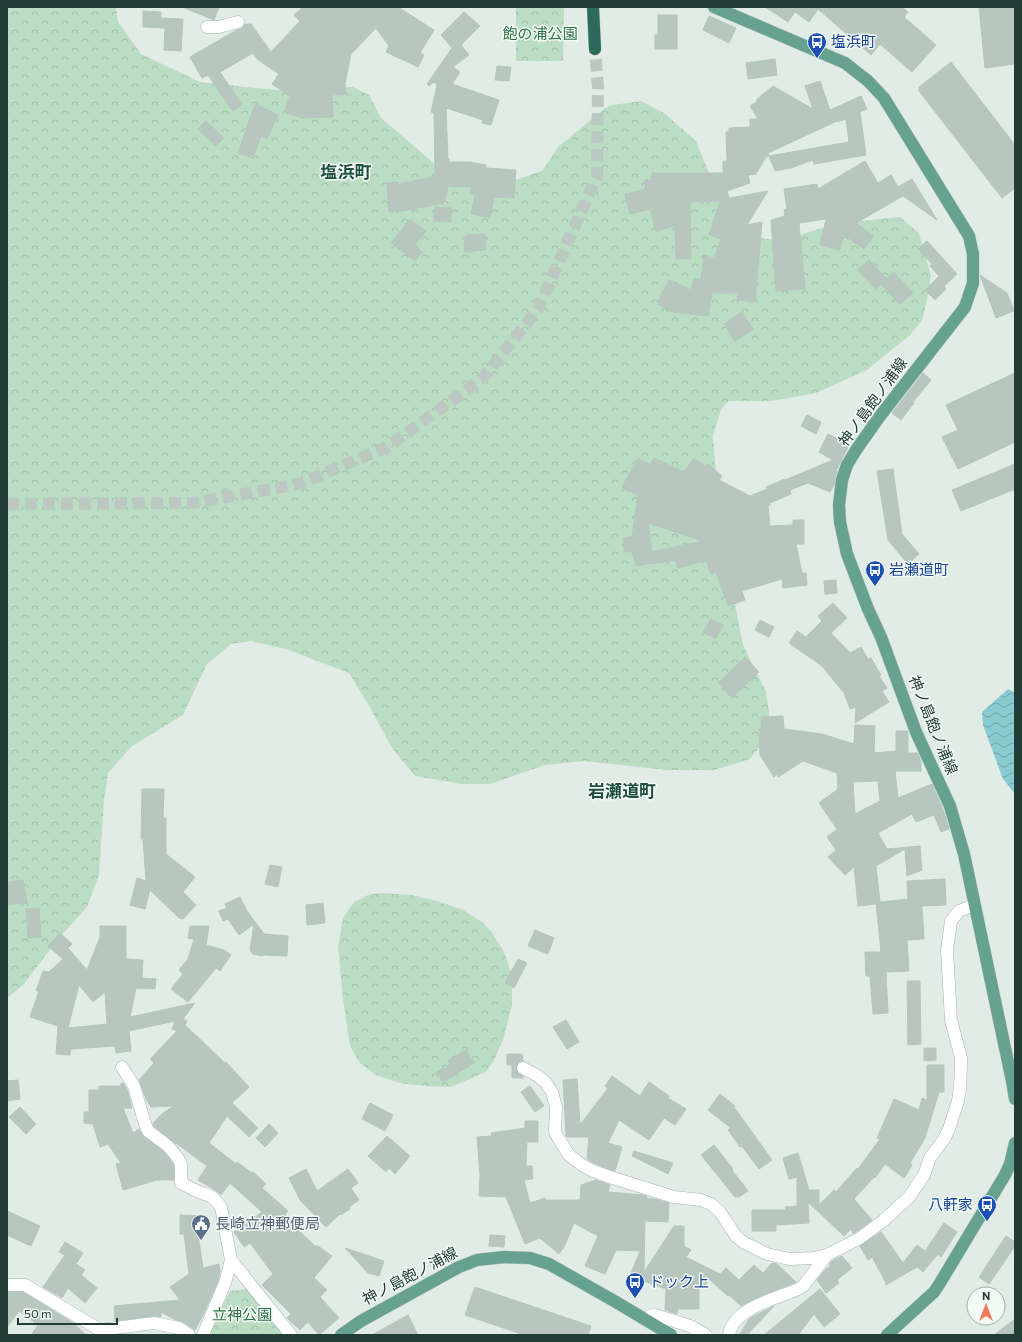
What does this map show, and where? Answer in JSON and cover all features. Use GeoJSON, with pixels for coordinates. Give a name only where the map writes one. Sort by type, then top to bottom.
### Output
{"type":"FeatureCollection","features":[{"type":"Feature","properties":{"kind":"highway"},"geometry":{"type":"LineString","coordinates":[[593,7],[595,49]]}},
{"type":"Feature","properties":{"kind":"main road","name":"神ノ島飽ノ浦線"},"geometry":{"type":"LineString","coordinates":[[714,7],[841,61],[868,80],[888,104],[969,236],[973,254],[973,283],[965,307],[880,416],[856,450],[847,465],[842,480],[839,505],[840,522],[847,554],[868,609],[882,637],[916,732],[950,806],[964,854],[1015,1099]]}},
{"type":"Feature","properties":{"kind":"main road"},"geometry":{"type":"LineString","coordinates":[[887,1335],[934,1292],[940,1284],[1005,1175],[1010,1164],[1015,1142]]}},
{"type":"Feature","properties":{"kind":"main road","name":"神ノ島飽ノ浦線"},"geometry":{"type":"LineString","coordinates":[[341,1335],[361,1321],[459,1267],[477,1260],[504,1257],[530,1258],[549,1264],[671,1335]]}},
{"type":"Feature","properties":{"kind":"street"},"geometry":{"type":"LineString","coordinates":[[207,27],[219,27],[238,22]]}},
{"type":"Feature","properties":{"kind":"street"},"geometry":{"type":"LineString","coordinates":[[523,1068],[538,1076],[546,1083],[552,1092],[556,1107],[555,1131],[557,1136],[569,1155],[582,1165],[610,1177],[674,1197],[701,1200],[712,1204],[720,1212],[740,1239],[766,1254],[789,1259],[814,1258],[827,1255],[860,1238],[883,1221],[909,1197],[924,1175],[930,1158],[944,1139],[949,1129],[958,1101],[961,1064],[951,1020],[947,950],[951,921],[959,911],[974,904]]}},
{"type":"Feature","properties":{"kind":"street"},"geometry":{"type":"LineString","coordinates":[[122,1067],[134,1086],[148,1130],[168,1146],[178,1158],[181,1165],[181,1183],[211,1196],[221,1207],[231,1260],[225,1284],[203,1335]]}},
{"type":"Feature","properties":{"kind":"street"},"geometry":{"type":"LineString","coordinates":[[729,1335],[732,1325],[749,1310],[769,1300],[798,1290],[803,1286],[827,1255]]}},
{"type":"Feature","properties":{"kind":"street"},"geometry":{"type":"LineString","coordinates":[[231,1260],[290,1335]]}},
{"type":"Feature","properties":{"kind":"street"},"geometry":{"type":"LineString","coordinates":[[225,1284],[246,1280]]}},
{"type":"Feature","properties":{"kind":"street"},"geometry":{"type":"LineString","coordinates":[[7,1285],[25,1285],[100,1330],[154,1323],[179,1328],[189,1335]]}},
{"type":"Feature","properties":{"kind":"street"},"geometry":{"type":"LineString","coordinates":[[647,1321],[650,1316],[656,1315],[690,1326],[706,1335]]}},
{"type":"Feature","properties":{"kind":"green space"},"geometry":{"type":"Polygon","coordinates":[[[7,7],[116,7],[118,22],[141,54],[200,82],[275,90],[353,87],[369,95],[381,118],[428,158],[451,182],[498,186],[542,171],[558,147],[605,108],[613,105],[641,101],[664,113],[696,141],[715,188],[742,235],[774,240],[797,236],[833,224],[900,217],[919,233],[931,276],[922,320],[910,335],[867,370],[816,393],[772,401],[729,401],[721,409],[713,436],[720,526],[743,645],[766,692],[770,719],[766,739],[750,759],[714,770],[667,770],[584,761],[545,765],[490,784],[462,784],[415,776],[392,748],[349,673],[286,649],[251,641],[231,644],[207,664],[183,715],[132,746],[108,773],[104,801],[99,875],[87,907],[59,938],[23,985],[7,998],[7,7]]]}},
{"type":"Feature","properties":{"kind":"green space","name":"飽の浦公園"},"geometry":{"type":"Polygon","coordinates":[[[516,7],[564,7],[563,61],[516,61],[516,7]]]}},
{"type":"Feature","properties":{"kind":"green space"},"geometry":{"type":"Polygon","coordinates":[[[380,893],[412,895],[437,901],[463,910],[482,922],[491,931],[504,952],[512,975],[512,1005],[503,1040],[494,1060],[486,1072],[451,1087],[425,1086],[400,1083],[376,1075],[360,1063],[350,1046],[343,999],[338,947],[343,918],[354,902],[368,895],[380,893]]]}},
{"type":"Feature","properties":{"kind":"green space","name":"立神公園"},"geometry":{"type":"Polygon","coordinates":[[[248,1289],[283,1335],[209,1335],[230,1291],[248,1289]]]}},
{"type":"Feature","properties":{"kind":"water"},"geometry":{"type":"Polygon","coordinates":[[[1008,689],[1015,693],[1015,794],[1003,779],[983,725],[982,712],[1008,689]]]}},
{"type":"Feature","properties":{"kind":"building"},"geometry":{"type":"Polygon","coordinates":[[[182,7],[219,7],[214,20],[182,7]]]}},
{"type":"Feature","properties":{"kind":"building"},"geometry":{"type":"Polygon","coordinates":[[[303,7],[398,7],[434,30],[420,53],[424,55],[418,67],[386,52],[389,46],[376,28],[351,54],[345,84],[346,94],[332,95],[333,117],[302,118],[284,112],[290,96],[272,84],[279,74],[257,59],[253,53],[220,72],[242,105],[233,111],[208,75],[202,78],[190,57],[235,31],[243,28],[245,24],[251,24],[271,52],[300,21],[294,15],[303,7]]]}},
{"type":"Feature","properties":{"kind":"building"},"geometry":{"type":"Polygon","coordinates":[[[765,7],[902,7],[908,12],[904,17],[936,45],[912,72],[880,44],[871,55],[818,9],[809,22],[795,12],[788,22],[765,7]]]}},
{"type":"Feature","properties":{"kind":"building"},"geometry":{"type":"Polygon","coordinates":[[[979,7],[1015,7],[1015,64],[985,68],[979,7]]]}},
{"type":"Feature","properties":{"kind":"building"},"geometry":{"type":"Polygon","coordinates":[[[143,11],[161,12],[161,18],[183,19],[181,51],[164,50],[165,28],[143,27],[143,11]]]}},
{"type":"Feature","properties":{"kind":"building"},"geometry":{"type":"Polygon","coordinates":[[[464,12],[480,26],[461,45],[469,55],[453,67],[460,72],[452,84],[499,100],[491,125],[482,123],[483,120],[446,108],[448,159],[449,162],[470,162],[486,165],[486,168],[516,170],[514,198],[494,197],[490,218],[471,214],[475,194],[470,193],[471,187],[448,186],[444,203],[389,212],[387,183],[398,182],[398,184],[435,177],[434,113],[431,112],[437,85],[434,82],[429,86],[427,84],[452,48],[441,35],[464,12]]]}},
{"type":"Feature","properties":{"kind":"building"},"geometry":{"type":"Polygon","coordinates":[[[658,15],[677,15],[677,49],[655,49],[655,35],[658,35],[658,15]]]}},
{"type":"Feature","properties":{"kind":"building"},"geometry":{"type":"Polygon","coordinates":[[[709,16],[736,28],[729,43],[703,30],[709,16]]]}},
{"type":"Feature","properties":{"kind":"building"},"geometry":{"type":"Polygon","coordinates":[[[775,59],[777,75],[748,79],[746,63],[775,59]]]}},
{"type":"Feature","properties":{"kind":"building"},"geometry":{"type":"Polygon","coordinates":[[[951,62],[1015,145],[1015,188],[1002,198],[919,91],[919,87],[951,62]]]}},
{"type":"Feature","properties":{"kind":"building"},"geometry":{"type":"Polygon","coordinates":[[[497,66],[511,67],[509,81],[495,80],[497,66]]]}},
{"type":"Feature","properties":{"kind":"building"},"geometry":{"type":"Polygon","coordinates":[[[820,81],[830,110],[861,96],[867,109],[860,112],[866,155],[814,164],[813,160],[791,168],[775,171],[769,156],[766,157],[756,174],[748,175],[750,183],[727,191],[729,198],[768,191],[747,225],[762,222],[755,302],[737,300],[738,293],[712,293],[708,316],[673,312],[657,304],[669,280],[691,290],[694,279],[701,279],[704,256],[714,258],[721,239],[709,235],[720,201],[690,202],[691,259],[676,259],[675,226],[656,231],[650,209],[630,214],[625,194],[645,189],[645,180],[652,180],[652,173],[723,173],[723,162],[727,161],[726,132],[729,132],[729,128],[750,127],[750,119],[758,119],[750,106],[758,101],[756,100],[773,86],[813,109],[805,86],[820,81]],[[846,119],[837,121],[768,153],[769,156],[849,142],[846,119]]]}},
{"type":"Feature","properties":{"kind":"building"},"geometry":{"type":"Polygon","coordinates":[[[255,104],[278,115],[267,139],[261,136],[253,158],[238,153],[255,104]]]}},
{"type":"Feature","properties":{"kind":"building"},"geometry":{"type":"Polygon","coordinates":[[[206,121],[224,138],[216,146],[198,129],[206,121]]]}},
{"type":"Feature","properties":{"kind":"building"},"geometry":{"type":"Polygon","coordinates":[[[865,161],[878,183],[891,175],[898,187],[912,179],[937,220],[903,196],[856,223],[874,236],[864,249],[843,234],[840,250],[820,245],[826,219],[799,223],[805,289],[776,291],[771,220],[785,216],[784,210],[787,209],[784,189],[817,184],[818,189],[865,161]]]}},
{"type":"Feature","properties":{"kind":"building"},"geometry":{"type":"Polygon","coordinates":[[[435,207],[451,208],[451,222],[434,221],[435,207]]]}},
{"type":"Feature","properties":{"kind":"building"},"geometry":{"type":"Polygon","coordinates":[[[410,219],[426,231],[414,246],[422,252],[415,261],[391,243],[410,219]]]}},
{"type":"Feature","properties":{"kind":"building"},"geometry":{"type":"Polygon","coordinates":[[[485,234],[486,250],[465,252],[464,243],[466,235],[485,234]]]}},
{"type":"Feature","properties":{"kind":"building"},"geometry":{"type":"Polygon","coordinates":[[[927,241],[957,274],[944,286],[946,289],[935,300],[925,290],[939,276],[930,266],[932,264],[918,249],[927,241]]]}},
{"type":"Feature","properties":{"kind":"building"},"geometry":{"type":"Polygon","coordinates":[[[869,260],[887,279],[894,272],[913,293],[900,304],[881,284],[876,289],[858,270],[869,260]]]}},
{"type":"Feature","properties":{"kind":"building"},"geometry":{"type":"Polygon","coordinates":[[[980,275],[1007,293],[1014,311],[996,318],[980,275]]]}},
{"type":"Feature","properties":{"kind":"building"},"geometry":{"type":"Polygon","coordinates":[[[742,312],[753,329],[735,341],[724,324],[742,312]]]}},
{"type":"Feature","properties":{"kind":"building"},"geometry":{"type":"Polygon","coordinates":[[[923,373],[931,380],[901,420],[892,413],[923,373]]]}},
{"type":"Feature","properties":{"kind":"building"},"geometry":{"type":"Polygon","coordinates":[[[1015,373],[1015,442],[958,469],[942,437],[958,430],[946,405],[1015,373]]]}},
{"type":"Feature","properties":{"kind":"building"},"geometry":{"type":"Polygon","coordinates":[[[807,415],[821,422],[816,434],[801,426],[807,415]]]}},
{"type":"Feature","properties":{"kind":"building"},"geometry":{"type":"Polygon","coordinates":[[[828,434],[849,445],[836,471],[834,485],[830,492],[808,483],[790,490],[791,494],[770,503],[768,506],[770,526],[793,525],[793,520],[804,520],[804,544],[796,544],[802,573],[806,573],[807,585],[783,588],[782,579],[742,591],[745,600],[728,606],[716,572],[711,574],[706,560],[678,568],[675,560],[636,566],[633,551],[624,552],[623,538],[632,537],[638,495],[622,487],[638,458],[650,464],[654,458],[684,472],[694,458],[706,467],[708,464],[722,476],[719,480],[750,496],[767,489],[766,487],[833,460],[819,452],[828,434]],[[648,523],[652,552],[703,541],[648,523]]]}},
{"type":"Feature","properties":{"kind":"building"},"geometry":{"type":"Polygon","coordinates":[[[1015,464],[1015,489],[961,511],[952,490],[1015,464]]]}},
{"type":"Feature","properties":{"kind":"building"},"geometry":{"type":"Polygon","coordinates":[[[893,469],[902,534],[919,554],[908,564],[888,540],[877,471],[893,469]]]}},
{"type":"Feature","properties":{"kind":"building"},"geometry":{"type":"Polygon","coordinates":[[[836,580],[837,593],[825,594],[824,581],[836,580]]]}},
{"type":"Feature","properties":{"kind":"building"},"geometry":{"type":"Polygon","coordinates":[[[833,603],[847,618],[831,633],[850,653],[861,647],[868,659],[871,658],[881,675],[879,676],[887,688],[882,691],[889,702],[855,723],[856,707],[850,709],[844,693],[822,666],[789,643],[797,631],[806,637],[822,621],[818,616],[833,603]]]}},
{"type":"Feature","properties":{"kind":"building"},"geometry":{"type":"Polygon","coordinates":[[[711,619],[723,625],[716,639],[703,632],[711,619]]]}},
{"type":"Feature","properties":{"kind":"building"},"geometry":{"type":"Polygon","coordinates":[[[760,620],[774,627],[769,637],[755,630],[760,620]]]}},
{"type":"Feature","properties":{"kind":"building"},"geometry":{"type":"Polygon","coordinates":[[[745,657],[759,672],[732,698],[718,683],[745,657]]]}},
{"type":"Feature","properties":{"kind":"building"},"geometry":{"type":"Polygon","coordinates":[[[783,716],[784,729],[822,734],[854,744],[855,725],[875,726],[874,753],[896,751],[896,731],[908,731],[908,753],[918,753],[921,762],[921,771],[895,771],[898,798],[932,784],[943,809],[949,829],[941,832],[934,815],[916,822],[912,814],[878,833],[887,849],[920,846],[922,870],[907,876],[905,849],[876,866],[880,902],[908,899],[907,881],[945,879],[946,905],[922,906],[924,939],[907,940],[909,971],[886,972],[888,1013],[873,1014],[870,976],[866,976],[865,952],[881,952],[876,904],[858,906],[854,867],[845,875],[828,857],[836,850],[827,837],[837,829],[819,803],[838,789],[837,773],[803,761],[778,777],[777,774],[774,777],[760,755],[759,729],[762,729],[761,717],[783,716]],[[878,781],[853,782],[855,814],[880,801],[878,781]]]}},
{"type":"Feature","properties":{"kind":"building"},"geometry":{"type":"Polygon","coordinates":[[[142,789],[164,789],[163,818],[166,818],[166,854],[195,877],[183,892],[196,905],[183,919],[179,918],[150,890],[145,909],[130,905],[137,878],[146,881],[143,839],[141,839],[142,789]]]}},
{"type":"Feature","properties":{"kind":"building"},"geometry":{"type":"Polygon","coordinates":[[[270,865],[282,867],[278,887],[265,884],[270,865]]]}},
{"type":"Feature","properties":{"kind":"building"},"geometry":{"type":"Polygon","coordinates":[[[23,880],[27,902],[9,905],[7,883],[23,880]]]}},
{"type":"Feature","properties":{"kind":"building"},"geometry":{"type":"Polygon","coordinates":[[[240,897],[247,911],[264,934],[288,936],[287,956],[263,956],[253,954],[250,950],[254,924],[239,935],[228,919],[223,921],[219,911],[227,908],[225,904],[240,897]]]}},
{"type":"Feature","properties":{"kind":"building"},"geometry":{"type":"Polygon","coordinates":[[[323,903],[325,923],[307,925],[306,905],[323,903]]]}},
{"type":"Feature","properties":{"kind":"building"},"geometry":{"type":"Polygon","coordinates":[[[39,908],[41,937],[28,938],[26,909],[39,908]]]}},
{"type":"Feature","properties":{"kind":"building"},"geometry":{"type":"Polygon","coordinates":[[[100,926],[126,926],[126,959],[143,960],[142,978],[156,979],[155,989],[136,988],[130,1017],[195,1003],[183,1019],[187,1021],[185,1025],[225,1063],[226,1062],[249,1087],[232,1103],[258,1128],[249,1137],[227,1116],[209,1143],[236,1164],[237,1162],[252,1173],[253,1172],[266,1184],[262,1188],[288,1211],[285,1214],[298,1230],[315,1246],[318,1246],[332,1256],[314,1278],[327,1290],[320,1297],[339,1318],[319,1335],[308,1322],[300,1330],[287,1318],[291,1314],[262,1285],[273,1274],[250,1243],[244,1247],[234,1232],[262,1212],[230,1183],[221,1195],[198,1180],[207,1166],[154,1126],[153,1123],[163,1113],[174,1106],[151,1107],[146,1099],[139,1080],[154,1063],[150,1059],[177,1031],[172,1029],[175,1021],[129,1031],[131,1051],[116,1053],[115,1046],[71,1049],[70,1055],[56,1054],[58,1026],[30,1017],[39,991],[36,991],[43,971],[49,972],[63,959],[48,946],[60,933],[72,944],[68,948],[87,970],[100,937],[100,926]],[[79,985],[68,1028],[107,1024],[105,992],[93,1002],[79,985]]]}},
{"type":"Feature","properties":{"kind":"building"},"geometry":{"type":"Polygon","coordinates":[[[190,926],[209,926],[206,945],[224,950],[231,955],[220,971],[216,968],[188,1002],[171,989],[183,974],[179,970],[188,959],[194,939],[188,938],[190,926]]]}},
{"type":"Feature","properties":{"kind":"building"},"geometry":{"type":"Polygon","coordinates":[[[535,930],[554,938],[548,954],[528,946],[535,930]]]}},
{"type":"Feature","properties":{"kind":"building"},"geometry":{"type":"Polygon","coordinates":[[[518,959],[527,963],[514,988],[505,983],[518,959]]]}},
{"type":"Feature","properties":{"kind":"building"},"geometry":{"type":"Polygon","coordinates":[[[907,981],[920,981],[921,1044],[908,1045],[907,981]]]}},
{"type":"Feature","properties":{"kind":"building"},"geometry":{"type":"Polygon","coordinates":[[[566,1020],[579,1042],[567,1049],[553,1027],[566,1020]]]}},
{"type":"Feature","properties":{"kind":"building"},"geometry":{"type":"Polygon","coordinates":[[[924,1048],[936,1048],[936,1060],[924,1061],[924,1048]]]}},
{"type":"Feature","properties":{"kind":"building"},"geometry":{"type":"Polygon","coordinates":[[[466,1050],[474,1063],[443,1082],[437,1072],[450,1065],[448,1061],[466,1050]]]}},
{"type":"Feature","properties":{"kind":"building"},"geometry":{"type":"Polygon","coordinates":[[[507,1054],[522,1054],[523,1061],[519,1062],[516,1068],[517,1072],[523,1076],[523,1078],[512,1078],[512,1065],[507,1065],[507,1054]]]}},
{"type":"Feature","properties":{"kind":"building"},"geometry":{"type":"Polygon","coordinates":[[[927,1065],[944,1065],[944,1092],[939,1092],[925,1138],[910,1163],[912,1165],[904,1178],[885,1164],[875,1178],[874,1177],[854,1199],[872,1220],[856,1232],[853,1233],[851,1229],[844,1236],[808,1202],[809,1223],[776,1225],[776,1231],[752,1231],[752,1210],[786,1210],[785,1207],[797,1206],[797,1177],[789,1179],[783,1158],[798,1153],[809,1190],[819,1190],[819,1205],[834,1190],[836,1192],[857,1168],[858,1169],[880,1139],[877,1138],[894,1099],[919,1110],[922,1098],[927,1100],[927,1065]]]}},
{"type":"Feature","properties":{"kind":"building"},"geometry":{"type":"Polygon","coordinates":[[[612,1076],[640,1096],[649,1082],[669,1096],[668,1098],[686,1109],[675,1125],[664,1118],[649,1140],[619,1120],[608,1143],[622,1147],[615,1171],[587,1159],[589,1137],[566,1136],[563,1080],[577,1079],[580,1125],[608,1088],[605,1086],[612,1076]]]}},
{"type":"Feature","properties":{"kind":"building"},"geometry":{"type":"Polygon","coordinates":[[[18,1080],[20,1099],[7,1101],[7,1081],[18,1080]]]}},
{"type":"Feature","properties":{"kind":"building"},"geometry":{"type":"Polygon","coordinates":[[[121,1083],[123,1083],[127,1089],[132,1108],[123,1108],[133,1133],[139,1129],[144,1137],[163,1151],[174,1167],[174,1180],[157,1180],[123,1190],[116,1164],[121,1163],[108,1144],[100,1147],[93,1124],[84,1123],[84,1112],[89,1112],[89,1090],[99,1090],[99,1086],[121,1086],[121,1083]]]}},
{"type":"Feature","properties":{"kind":"building"},"geometry":{"type":"Polygon","coordinates":[[[530,1086],[544,1106],[535,1112],[521,1092],[530,1086]]]}},
{"type":"Feature","properties":{"kind":"building"},"geometry":{"type":"Polygon","coordinates":[[[720,1094],[735,1106],[734,1107],[772,1160],[759,1169],[728,1130],[731,1128],[708,1110],[720,1094]]]}},
{"type":"Feature","properties":{"kind":"building"},"geometry":{"type":"Polygon","coordinates":[[[370,1103],[393,1115],[385,1131],[362,1119],[370,1103]]]}},
{"type":"Feature","properties":{"kind":"building"},"geometry":{"type":"Polygon","coordinates":[[[20,1107],[36,1124],[26,1134],[9,1117],[20,1107]]]}},
{"type":"Feature","properties":{"kind":"building"},"geometry":{"type":"Polygon","coordinates":[[[525,1121],[538,1121],[538,1142],[527,1142],[526,1166],[532,1166],[533,1179],[524,1180],[530,1203],[545,1198],[546,1200],[580,1200],[581,1185],[596,1180],[610,1185],[608,1192],[643,1195],[647,1196],[646,1198],[669,1203],[668,1222],[645,1221],[644,1272],[674,1226],[684,1226],[684,1246],[691,1250],[686,1257],[720,1274],[726,1268],[739,1280],[754,1265],[763,1273],[772,1263],[777,1264],[796,1282],[756,1298],[741,1306],[709,1279],[705,1286],[699,1283],[699,1309],[678,1309],[677,1314],[665,1310],[666,1289],[630,1276],[640,1251],[616,1250],[605,1274],[585,1266],[598,1236],[574,1223],[564,1247],[559,1254],[540,1238],[525,1244],[506,1197],[479,1196],[480,1175],[477,1137],[492,1136],[491,1133],[525,1128],[525,1121]]]}},
{"type":"Feature","properties":{"kind":"building"},"geometry":{"type":"Polygon","coordinates":[[[269,1124],[278,1133],[265,1147],[256,1138],[269,1124]]]}},
{"type":"Feature","properties":{"kind":"building"},"geometry":{"type":"Polygon","coordinates":[[[387,1136],[410,1156],[395,1174],[389,1168],[386,1172],[368,1156],[387,1136]]]}},
{"type":"Feature","properties":{"kind":"building"},"geometry":{"type":"Polygon","coordinates":[[[714,1145],[748,1191],[739,1197],[735,1197],[701,1155],[714,1145]]]}},
{"type":"Feature","properties":{"kind":"building"},"geometry":{"type":"Polygon","coordinates":[[[634,1151],[673,1163],[668,1174],[632,1156],[634,1151]]]}},
{"type":"Feature","properties":{"kind":"building"},"geometry":{"type":"Polygon","coordinates":[[[306,1169],[317,1191],[348,1169],[358,1183],[351,1188],[359,1200],[349,1207],[350,1209],[341,1215],[340,1214],[326,1227],[300,1200],[289,1178],[306,1169]]]}},
{"type":"Feature","properties":{"kind":"building"},"geometry":{"type":"Polygon","coordinates":[[[7,1211],[40,1226],[31,1246],[7,1235],[7,1211]]]}},
{"type":"Feature","properties":{"kind":"building"},"geometry":{"type":"Polygon","coordinates":[[[180,1215],[203,1216],[203,1234],[198,1234],[203,1268],[219,1264],[220,1271],[218,1281],[195,1330],[183,1322],[161,1312],[161,1317],[153,1316],[115,1321],[114,1306],[180,1300],[170,1287],[189,1274],[184,1234],[180,1234],[180,1215]]]}},
{"type":"Feature","properties":{"kind":"building"},"geometry":{"type":"Polygon","coordinates":[[[944,1223],[957,1232],[941,1257],[938,1254],[923,1272],[917,1267],[886,1285],[872,1257],[868,1260],[860,1246],[881,1232],[903,1263],[917,1245],[925,1251],[944,1223]]]}},
{"type":"Feature","properties":{"kind":"building"},"geometry":{"type":"Polygon","coordinates":[[[490,1235],[505,1236],[504,1247],[489,1246],[490,1235]]]}},
{"type":"Feature","properties":{"kind":"building"},"geometry":{"type":"Polygon","coordinates":[[[1006,1236],[1015,1242],[1015,1246],[989,1284],[979,1277],[1006,1236]]]}},
{"type":"Feature","properties":{"kind":"building"},"geometry":{"type":"Polygon","coordinates":[[[65,1242],[83,1253],[76,1264],[85,1270],[81,1275],[97,1288],[85,1303],[68,1288],[62,1298],[43,1287],[65,1255],[59,1252],[65,1242]]]}},
{"type":"Feature","properties":{"kind":"building"},"geometry":{"type":"Polygon","coordinates":[[[345,1248],[384,1261],[379,1276],[368,1273],[345,1248]]]}},
{"type":"Feature","properties":{"kind":"building"},"geometry":{"type":"Polygon","coordinates":[[[842,1256],[852,1268],[837,1280],[839,1283],[826,1293],[817,1280],[830,1266],[829,1264],[832,1261],[842,1256]]]}},
{"type":"Feature","properties":{"kind":"building"},"geometry":{"type":"Polygon","coordinates":[[[475,1287],[591,1326],[588,1335],[524,1335],[465,1315],[475,1287]]]}},
{"type":"Feature","properties":{"kind":"building"},"geometry":{"type":"Polygon","coordinates":[[[820,1289],[840,1314],[824,1327],[814,1314],[798,1335],[764,1335],[820,1289]]]}},
{"type":"Feature","properties":{"kind":"building"},"geometry":{"type":"Polygon","coordinates":[[[7,1292],[23,1292],[72,1322],[86,1335],[31,1335],[38,1325],[19,1311],[7,1327],[7,1292]]]}},
{"type":"Feature","properties":{"kind":"building"},"geometry":{"type":"Polygon","coordinates":[[[774,1306],[747,1335],[739,1335],[750,1318],[774,1306]]]}},
{"type":"Feature","properties":{"kind":"building"},"geometry":{"type":"Polygon","coordinates":[[[408,1315],[418,1335],[372,1335],[408,1315]]]}},
{"type":"Feature","properties":{"kind":"building"},"geometry":{"type":"Polygon","coordinates":[[[1015,1319],[1015,1335],[994,1335],[1006,1326],[1015,1319]]]}},
{"type":"Feature","properties":{"kind":"tunnel"},"geometry":{"type":"LineString","coordinates":[[7,504],[193,503],[299,484],[387,447],[482,379],[538,309],[597,176],[598,87],[595,49]]}},
{"type":"Feature","properties":{"kind":"place","name":"塩浜町"},"geometry":{"type":"Point","coordinates":[817,59]}},
{"type":"Feature","properties":{"kind":"place","name":"岩瀬道町"},"geometry":{"type":"Point","coordinates":[875,587]}},
{"type":"Feature","properties":{"kind":"place","name":"八軒家"},"geometry":{"type":"Point","coordinates":[987,1222]}},
{"type":"Feature","properties":{"kind":"place","name":"長崎立神郵便局"},"geometry":{"type":"Point","coordinates":[201,1241]}},
{"type":"Feature","properties":{"kind":"place","name":"ドック上"},"geometry":{"type":"Point","coordinates":[635,1299]}},
{"type":"Feature","properties":{"kind":"district","name":"塩浜町"},"geometry":{"type":"Point","coordinates":[346,172]}},
{"type":"Feature","properties":{"kind":"district","name":"岩瀬道町"},"geometry":{"type":"Point","coordinates":[622,791]}}]}
